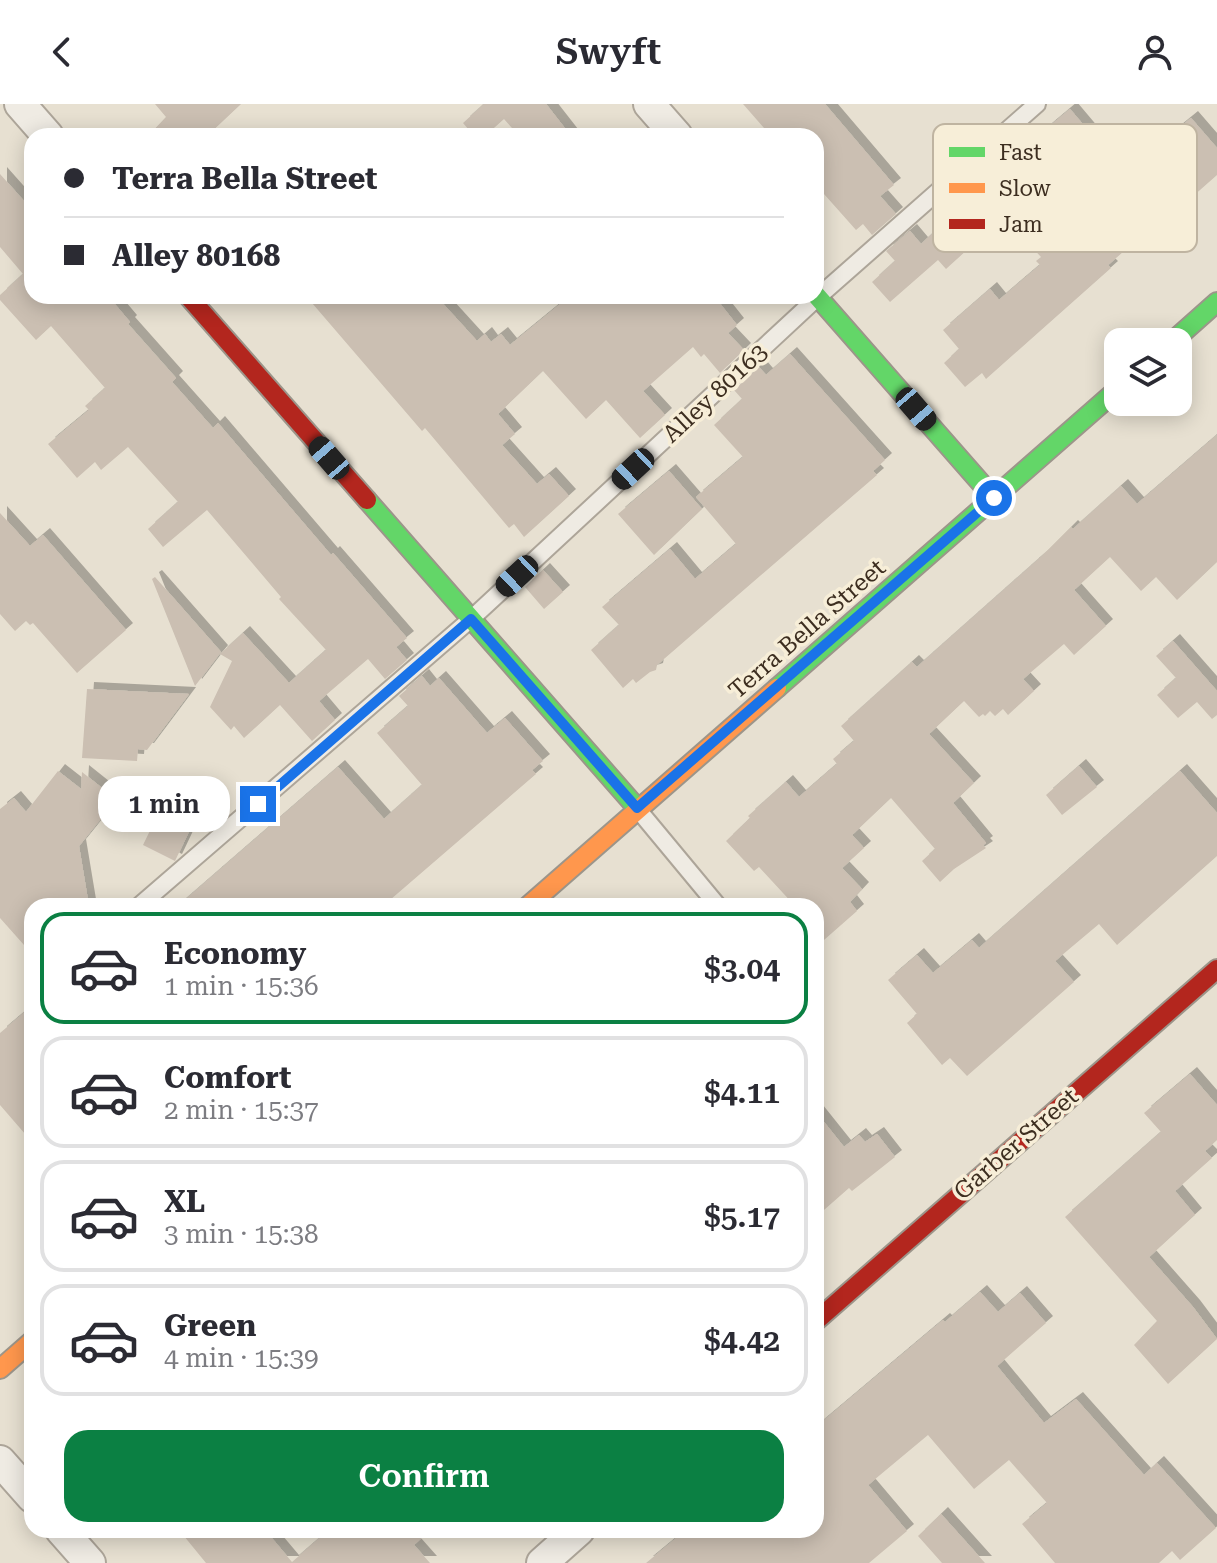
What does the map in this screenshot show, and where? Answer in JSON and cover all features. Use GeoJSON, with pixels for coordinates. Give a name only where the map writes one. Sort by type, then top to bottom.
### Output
{"type":"FeatureCollection","features":[{"type":"Feature","properties":{"kind":"street"},"geometry":{"type":"LineString","coordinates":[[20,104],[41,128]]}},
{"type":"Feature","properties":{"kind":"street"},"geometry":{"type":"LineString","coordinates":[[649,104],[670,128]]}},
{"type":"Feature","properties":{"kind":"street"},"geometry":{"type":"LineString","coordinates":[[1188,328],[1217,302]]}},
{"type":"Feature","properties":{"kind":"street"},"geometry":{"type":"LineString","coordinates":[[195,304],[637,808]]}},
{"type":"Feature","properties":{"kind":"street"},"geometry":{"type":"LineString","coordinates":[[824,304],[994,498]]}},
{"type":"Feature","properties":{"kind":"street","name":"Terra Bella Street"},"geometry":{"type":"LineString","coordinates":[[537,898],[1104,401]]}},
{"type":"Feature","properties":{"kind":"street","name":"Garber Street"},"geometry":{"type":"LineString","coordinates":[[824,1314],[1217,969]]}},
{"type":"Feature","properties":{"kind":"street"},"geometry":{"type":"LineString","coordinates":[[0,1369],[24,1348]]}},
{"type":"Feature","properties":{"kind":"street"},"geometry":{"type":"LineString","coordinates":[[0,1461],[24,1488]]}},
{"type":"Feature","properties":{"kind":"street"},"geometry":{"type":"LineString","coordinates":[[68,1538],[90,1563]]}},
{"type":"Feature","properties":{"kind":"street"},"geometry":{"type":"LineString","coordinates":[[542,1563],[570,1538]]}},
{"type":"Feature","properties":{"kind":"lane","name":"Alley 80163"},"geometry":{"type":"LineString","coordinates":[[1014,124],[1037,104]]}},
{"type":"Feature","properties":{"kind":"lane","name":"Alley 80163"},"geometry":{"type":"LineString","coordinates":[[824,290],[933,195]]}},
{"type":"Feature","properties":{"kind":"lane","name":"Alley 80163"},"geometry":{"type":"LineString","coordinates":[[148,898],[471,619],[808,304]]}},
{"type":"Feature","properties":{"kind":"lane"},"geometry":{"type":"LineString","coordinates":[[637,808],[711,898]]}},
{"type":"Feature","properties":{"kind":"building"},"geometry":{"type":"Polygon","coordinates":[[[155,104],[241,104],[216,128],[156,128],[166,117],[155,104]]]}},
{"type":"Feature","properties":{"kind":"building"},"geometry":{"type":"Polygon","coordinates":[[[484,104],[546,104],[565,128],[512,128],[504,119],[494,128],[467,128],[463,123],[484,104]]]}},
{"type":"Feature","properties":{"kind":"building"},"geometry":{"type":"Polygon","coordinates":[[[743,104],[825,104],[894,185],[880,196],[896,214],[872,235],[863,224],[856,230],[824,194],[824,128],[764,128],[743,104]]]}},
{"type":"Feature","properties":{"kind":"building"},"geometry":{"type":"Polygon","coordinates":[[[1070,109],[1083,124],[1052,124],[1070,109]]]}},
{"type":"Feature","properties":{"kind":"building"},"geometry":{"type":"Polygon","coordinates":[[[1197,125],[1217,148],[1217,175],[1197,193],[1197,125]]]}},
{"type":"Feature","properties":{"kind":"building"},"geometry":{"type":"Polygon","coordinates":[[[0,174],[24,201],[24,304],[115,304],[130,322],[128,324],[176,378],[172,382],[213,428],[218,423],[407,638],[396,647],[407,660],[385,679],[368,659],[319,701],[335,720],[312,741],[280,705],[244,738],[234,726],[231,730],[210,707],[232,661],[220,654],[243,633],[289,683],[326,650],[279,599],[281,597],[207,510],[163,547],[148,529],[178,502],[128,447],[101,470],[95,462],[77,478],[48,444],[89,410],[85,406],[105,388],[51,326],[36,340],[0,300],[0,295],[23,274],[0,247],[0,174]]]}},
{"type":"Feature","properties":{"kind":"building"},"geometry":{"type":"Polygon","coordinates":[[[910,231],[921,244],[933,233],[933,252],[965,252],[946,269],[938,260],[890,302],[872,282],[895,261],[886,251],[910,231]]]}},
{"type":"Feature","properties":{"kind":"building"},"geometry":{"type":"Polygon","coordinates":[[[1036,252],[1123,252],[1108,265],[1111,268],[986,379],[982,373],[965,387],[944,363],[959,349],[943,330],[990,289],[999,300],[1040,265],[1036,261],[1041,257],[1036,252]]]}},
{"type":"Feature","properties":{"kind":"building"},"geometry":{"type":"Polygon","coordinates":[[[313,304],[443,304],[477,341],[485,334],[491,342],[501,334],[510,345],[560,304],[720,304],[737,325],[728,333],[744,350],[720,373],[704,354],[701,357],[693,347],[643,391],[665,415],[640,438],[606,400],[586,419],[543,371],[498,414],[515,434],[502,445],[537,484],[549,474],[569,496],[524,537],[514,524],[509,528],[425,428],[422,431],[313,304]]]}},
{"type":"Feature","properties":{"kind":"building"},"geometry":{"type":"Polygon","coordinates":[[[790,354],[885,460],[873,471],[877,475],[657,665],[656,670],[636,683],[633,679],[623,688],[591,650],[619,625],[602,607],[670,549],[695,579],[736,544],[696,497],[743,457],[714,425],[742,399],[734,390],[759,367],[766,375],[790,354]]]}},
{"type":"Feature","properties":{"kind":"building"},"geometry":{"type":"Polygon","coordinates":[[[1217,435],[1217,562],[1177,600],[1156,577],[1141,591],[1110,557],[1074,590],[1106,626],[1074,655],[1064,644],[1023,679],[1034,691],[1008,715],[1003,709],[995,716],[990,711],[979,717],[964,701],[929,734],[974,783],[953,803],[986,843],[983,845],[986,848],[940,882],[922,861],[935,849],[891,798],[852,835],[864,848],[842,868],[862,889],[850,902],[857,911],[824,940],[824,898],[788,898],[759,867],[754,871],[726,841],[750,818],[748,816],[786,782],[799,797],[837,764],[833,759],[854,741],[841,726],[912,662],[917,667],[1071,527],[1073,529],[1121,486],[1137,504],[1217,435]]]}},
{"type":"Feature","properties":{"kind":"building"},"geometry":{"type":"Polygon","coordinates":[[[669,471],[702,509],[654,555],[618,514],[669,471]]]}},
{"type":"Feature","properties":{"kind":"building"},"geometry":{"type":"Polygon","coordinates":[[[0,513],[30,546],[43,535],[126,630],[77,673],[33,623],[30,625],[26,621],[15,631],[0,614],[0,513]]]}},
{"type":"Feature","properties":{"kind":"building"},"geometry":{"type":"Polygon","coordinates":[[[543,570],[563,592],[544,609],[525,587],[543,570]]]}},
{"type":"Feature","properties":{"kind":"building"},"geometry":{"type":"Polygon","coordinates":[[[155,577],[221,652],[195,686],[152,579],[155,577]]]}},
{"type":"Feature","properties":{"kind":"building"},"geometry":{"type":"Polygon","coordinates":[[[1173,641],[1217,691],[1217,715],[1212,719],[1197,702],[1178,718],[1157,695],[1176,678],[1156,656],[1173,641]]]}},
{"type":"Feature","properties":{"kind":"building"},"geometry":{"type":"Polygon","coordinates":[[[422,676],[430,686],[439,678],[487,733],[505,718],[543,761],[532,770],[536,774],[392,898],[187,898],[338,767],[384,819],[422,785],[377,733],[408,706],[399,696],[422,676]]]}},
{"type":"Feature","properties":{"kind":"building"},"geometry":{"type":"Polygon","coordinates":[[[87,689],[189,694],[147,750],[138,749],[137,761],[82,758],[87,689]]]}},
{"type":"Feature","properties":{"kind":"building"},"geometry":{"type":"Polygon","coordinates":[[[1079,766],[1097,787],[1062,815],[1046,795],[1079,766]]]}},
{"type":"Feature","properties":{"kind":"building"},"geometry":{"type":"Polygon","coordinates":[[[58,771],[81,789],[82,772],[112,796],[104,807],[108,810],[79,846],[88,898],[24,898],[24,945],[0,918],[0,809],[14,798],[26,812],[58,771]]]}},
{"type":"Feature","properties":{"kind":"building"},"geometry":{"type":"Polygon","coordinates":[[[1180,771],[1217,813],[1217,856],[1117,945],[1099,924],[1055,961],[1074,982],[967,1076],[950,1058],[942,1065],[907,1023],[917,1014],[888,980],[917,955],[933,973],[972,940],[979,948],[1180,771]]]}},
{"type":"Feature","properties":{"kind":"building"},"geometry":{"type":"Polygon","coordinates":[[[163,804],[195,819],[175,861],[143,845],[163,804]]]}},
{"type":"Feature","properties":{"kind":"building"},"geometry":{"type":"Polygon","coordinates":[[[24,1013],[24,1133],[0,1105],[0,1033],[24,1013]]]}},
{"type":"Feature","properties":{"kind":"building"},"geometry":{"type":"Polygon","coordinates":[[[1190,1074],[1217,1105],[1217,1140],[1205,1151],[1212,1158],[1175,1191],[1195,1215],[1149,1257],[1217,1339],[1168,1384],[1134,1345],[1157,1321],[1065,1217],[1161,1132],[1144,1113],[1190,1074]]]}},
{"type":"Feature","properties":{"kind":"building"},"geometry":{"type":"Polygon","coordinates":[[[824,1122],[844,1147],[859,1135],[865,1142],[877,1134],[895,1157],[852,1191],[849,1188],[824,1210],[824,1122]]]}},
{"type":"Feature","properties":{"kind":"building"},"geometry":{"type":"Polygon","coordinates":[[[980,1292],[998,1312],[1020,1293],[1046,1323],[997,1366],[1044,1423],[1076,1399],[1144,1475],[1157,1463],[1216,1528],[1180,1560],[1172,1551],[1159,1563],[1055,1563],[1022,1524],[1047,1503],[1009,1460],[974,1489],[928,1435],[868,1485],[907,1531],[869,1563],[646,1563],[676,1538],[824,1538],[824,1420],[943,1320],[945,1322],[980,1292]]]}},
{"type":"Feature","properties":{"kind":"building"},"geometry":{"type":"Polygon","coordinates":[[[941,1514],[985,1563],[942,1563],[918,1536],[941,1514]]]}},
{"type":"Feature","properties":{"kind":"building"},"geometry":{"type":"Polygon","coordinates":[[[186,1538],[272,1538],[292,1562],[320,1538],[421,1538],[414,1545],[430,1563],[206,1563],[186,1538]]]}},
{"type":"Feature","properties":{"kind":"traffic: fast"},"geometry":{"type":"LineString","coordinates":[[1188,328],[1217,302]]}},
{"type":"Feature","properties":{"kind":"traffic: fast"},"geometry":{"type":"LineString","coordinates":[[824,304],[994,498]]}},
{"type":"Feature","properties":{"kind":"traffic: fast"},"geometry":{"type":"LineString","coordinates":[[777,688],[1104,401]]}},
{"type":"Feature","properties":{"kind":"traffic: fast"},"geometry":{"type":"LineString","coordinates":[[367,500],[637,808]]}},
{"type":"Feature","properties":{"kind":"traffic: slow"},"geometry":{"type":"LineString","coordinates":[[537,898],[777,688]]}},
{"type":"Feature","properties":{"kind":"traffic: slow"},"geometry":{"type":"LineString","coordinates":[[0,1369],[24,1348]]}},
{"type":"Feature","properties":{"kind":"traffic: jam"},"geometry":{"type":"LineString","coordinates":[[195,304],[367,500]]}},
{"type":"Feature","properties":{"kind":"traffic: jam"},"geometry":{"type":"LineString","coordinates":[[824,1314],[1217,969]]}},
{"type":"Feature","properties":{"kind":"route"},"geometry":{"type":"LineString","coordinates":[[258,804],[471,619],[637,808],[994,498]]}}]}
